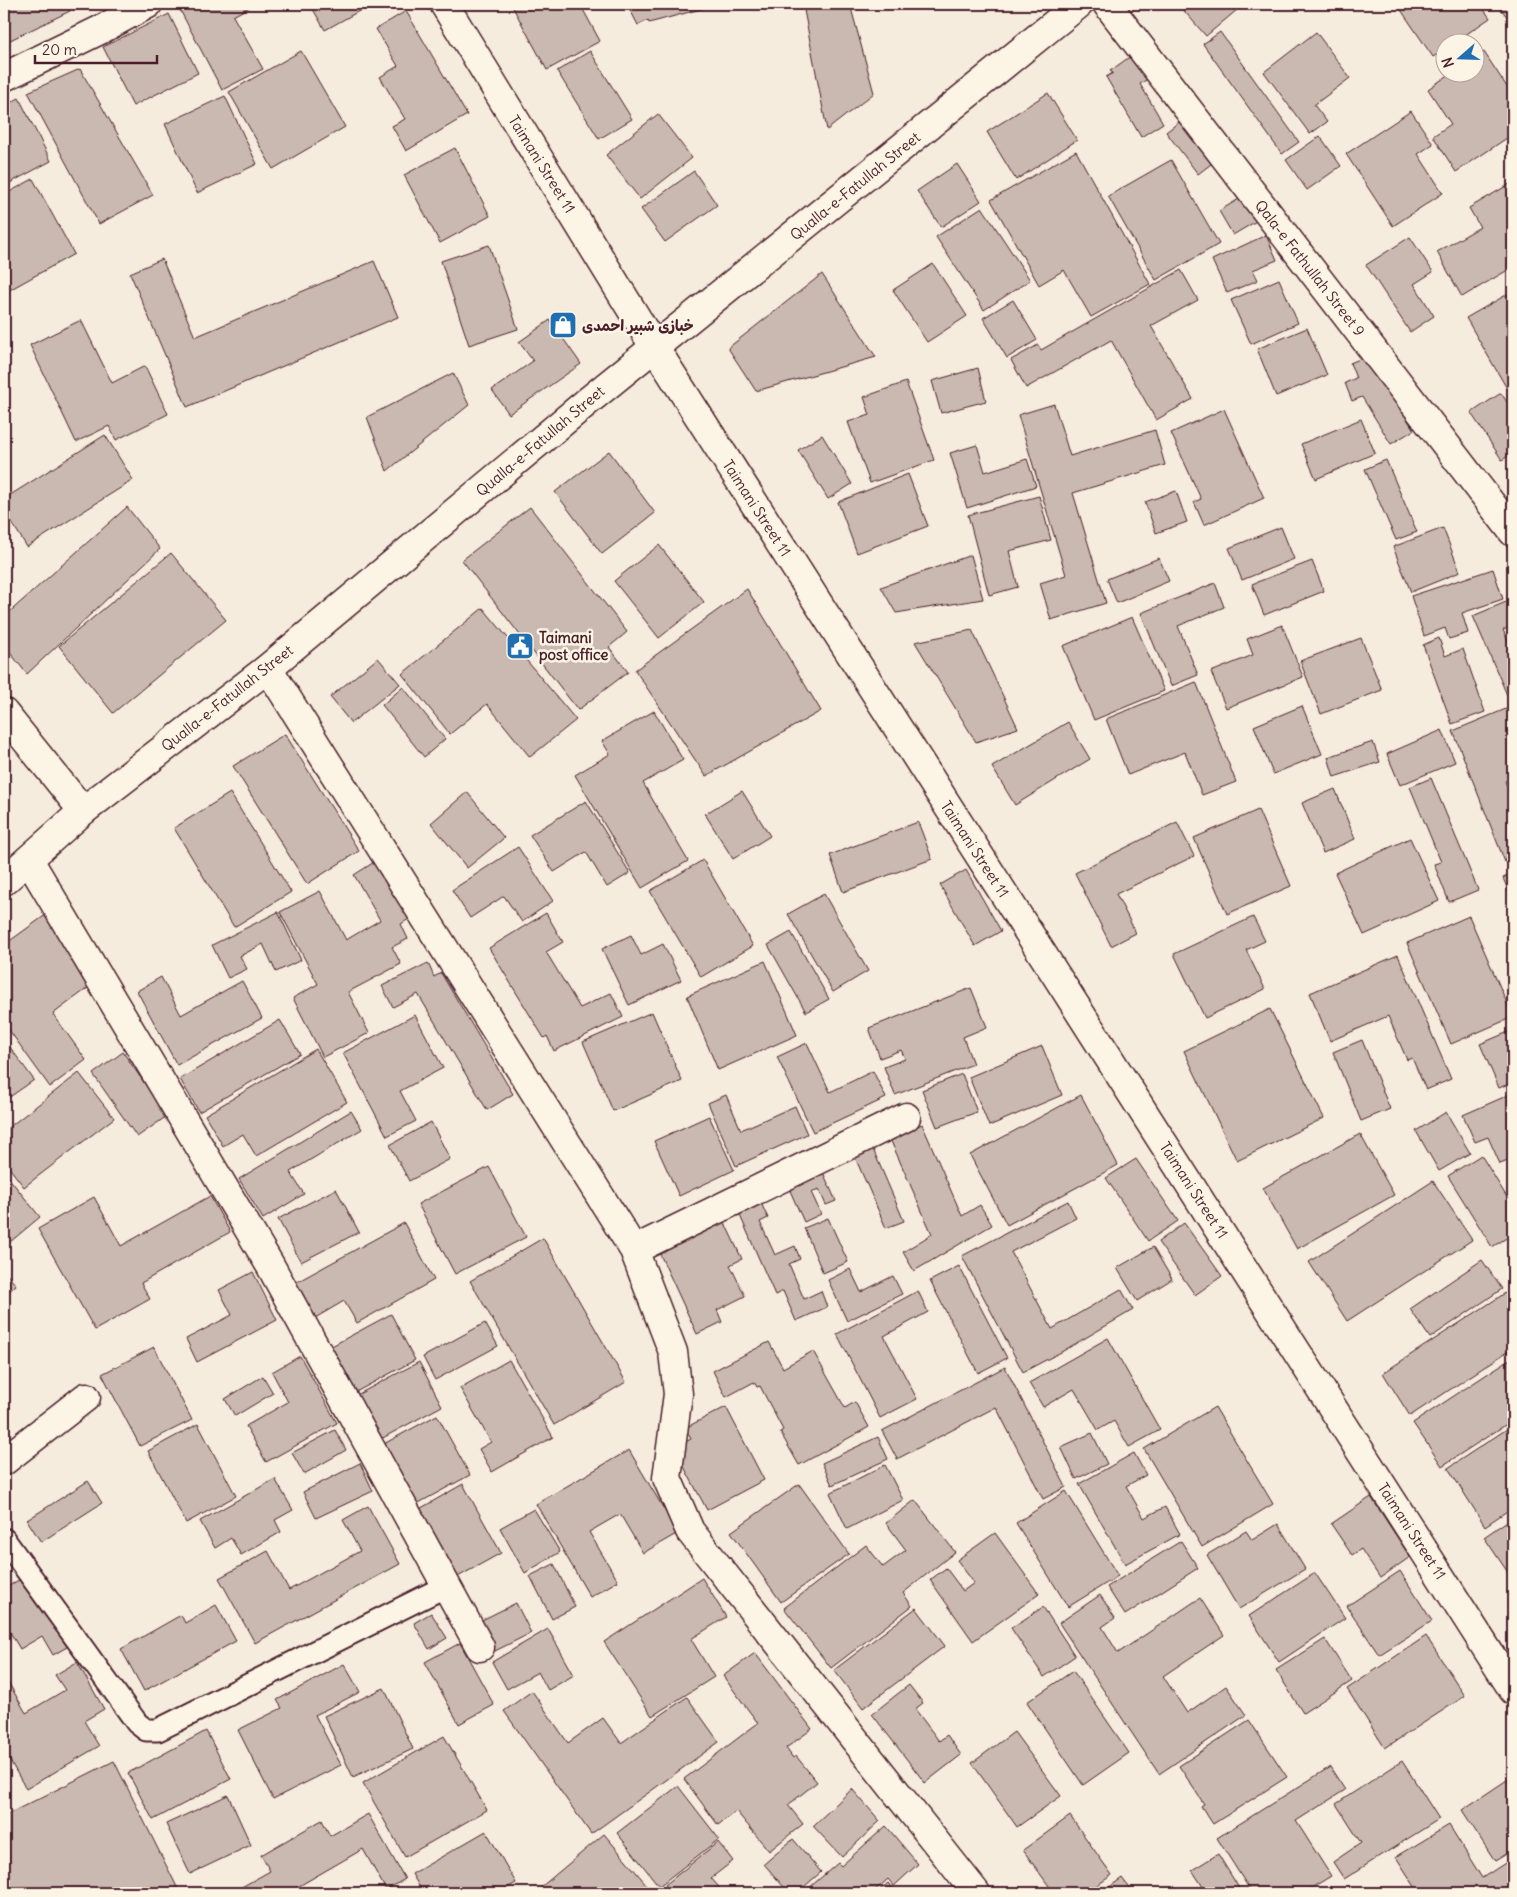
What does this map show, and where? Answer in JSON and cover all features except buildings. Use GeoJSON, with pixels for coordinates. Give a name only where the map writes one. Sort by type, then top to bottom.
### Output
{"type":"FeatureCollection","features":[{"type":"Feature","properties":{"kind":"street"},"geometry":{"type":"LineString","coordinates":[[4,77],[148,4]]}},
{"type":"Feature","properties":{"kind":"street","name":"Taimani Street 11"},"geometry":{"type":"LineString","coordinates":[[444,4],[655,348],[1513,1690]]}},
{"type":"Feature","properties":{"kind":"street","name":"Qualla-e-Fatullah Street"},"geometry":{"type":"LineString","coordinates":[[4,882],[83,811],[268,668],[588,400],[655,348],[1079,4]]}},
{"type":"Feature","properties":{"kind":"street","name":"Qala-e Fathullah Street 9"},"geometry":{"type":"LineString","coordinates":[[1107,4],[1513,532]]}},
{"type":"Feature","properties":{"kind":"street"},"geometry":{"type":"LineString","coordinates":[[268,668],[634,1250],[673,1352],[678,1394],[666,1478],[690,1531],[976,1893]]}},
{"type":"Feature","properties":{"kind":"street"},"geometry":{"type":"LineString","coordinates":[[4,713],[83,811]]}},
{"type":"Feature","properties":{"kind":"street"},"geometry":{"type":"LineString","coordinates":[[29,860],[270,1265],[480,1647]]}},
{"type":"Feature","properties":{"kind":"street"},"geometry":{"type":"LineString","coordinates":[[634,1250],[906,1117]]}},
{"type":"Feature","properties":{"kind":"street"},"geometry":{"type":"LineString","coordinates":[[4,1461],[86,1397]]}},
{"type":"Feature","properties":{"kind":"lane"},"geometry":{"type":"LineString","coordinates":[[4,1539],[137,1723],[146,1730],[158,1730],[446,1586]]}},
{"type":"Feature","properties":{"kind":"place","name":"خبازی شبیر احمدی"},"geometry":{"type":"Point","coordinates":[563,325]}},
{"type":"Feature","properties":{"kind":"place","name":"Taimani post office"},"geometry":{"type":"Point","coordinates":[520,646]}}]}
